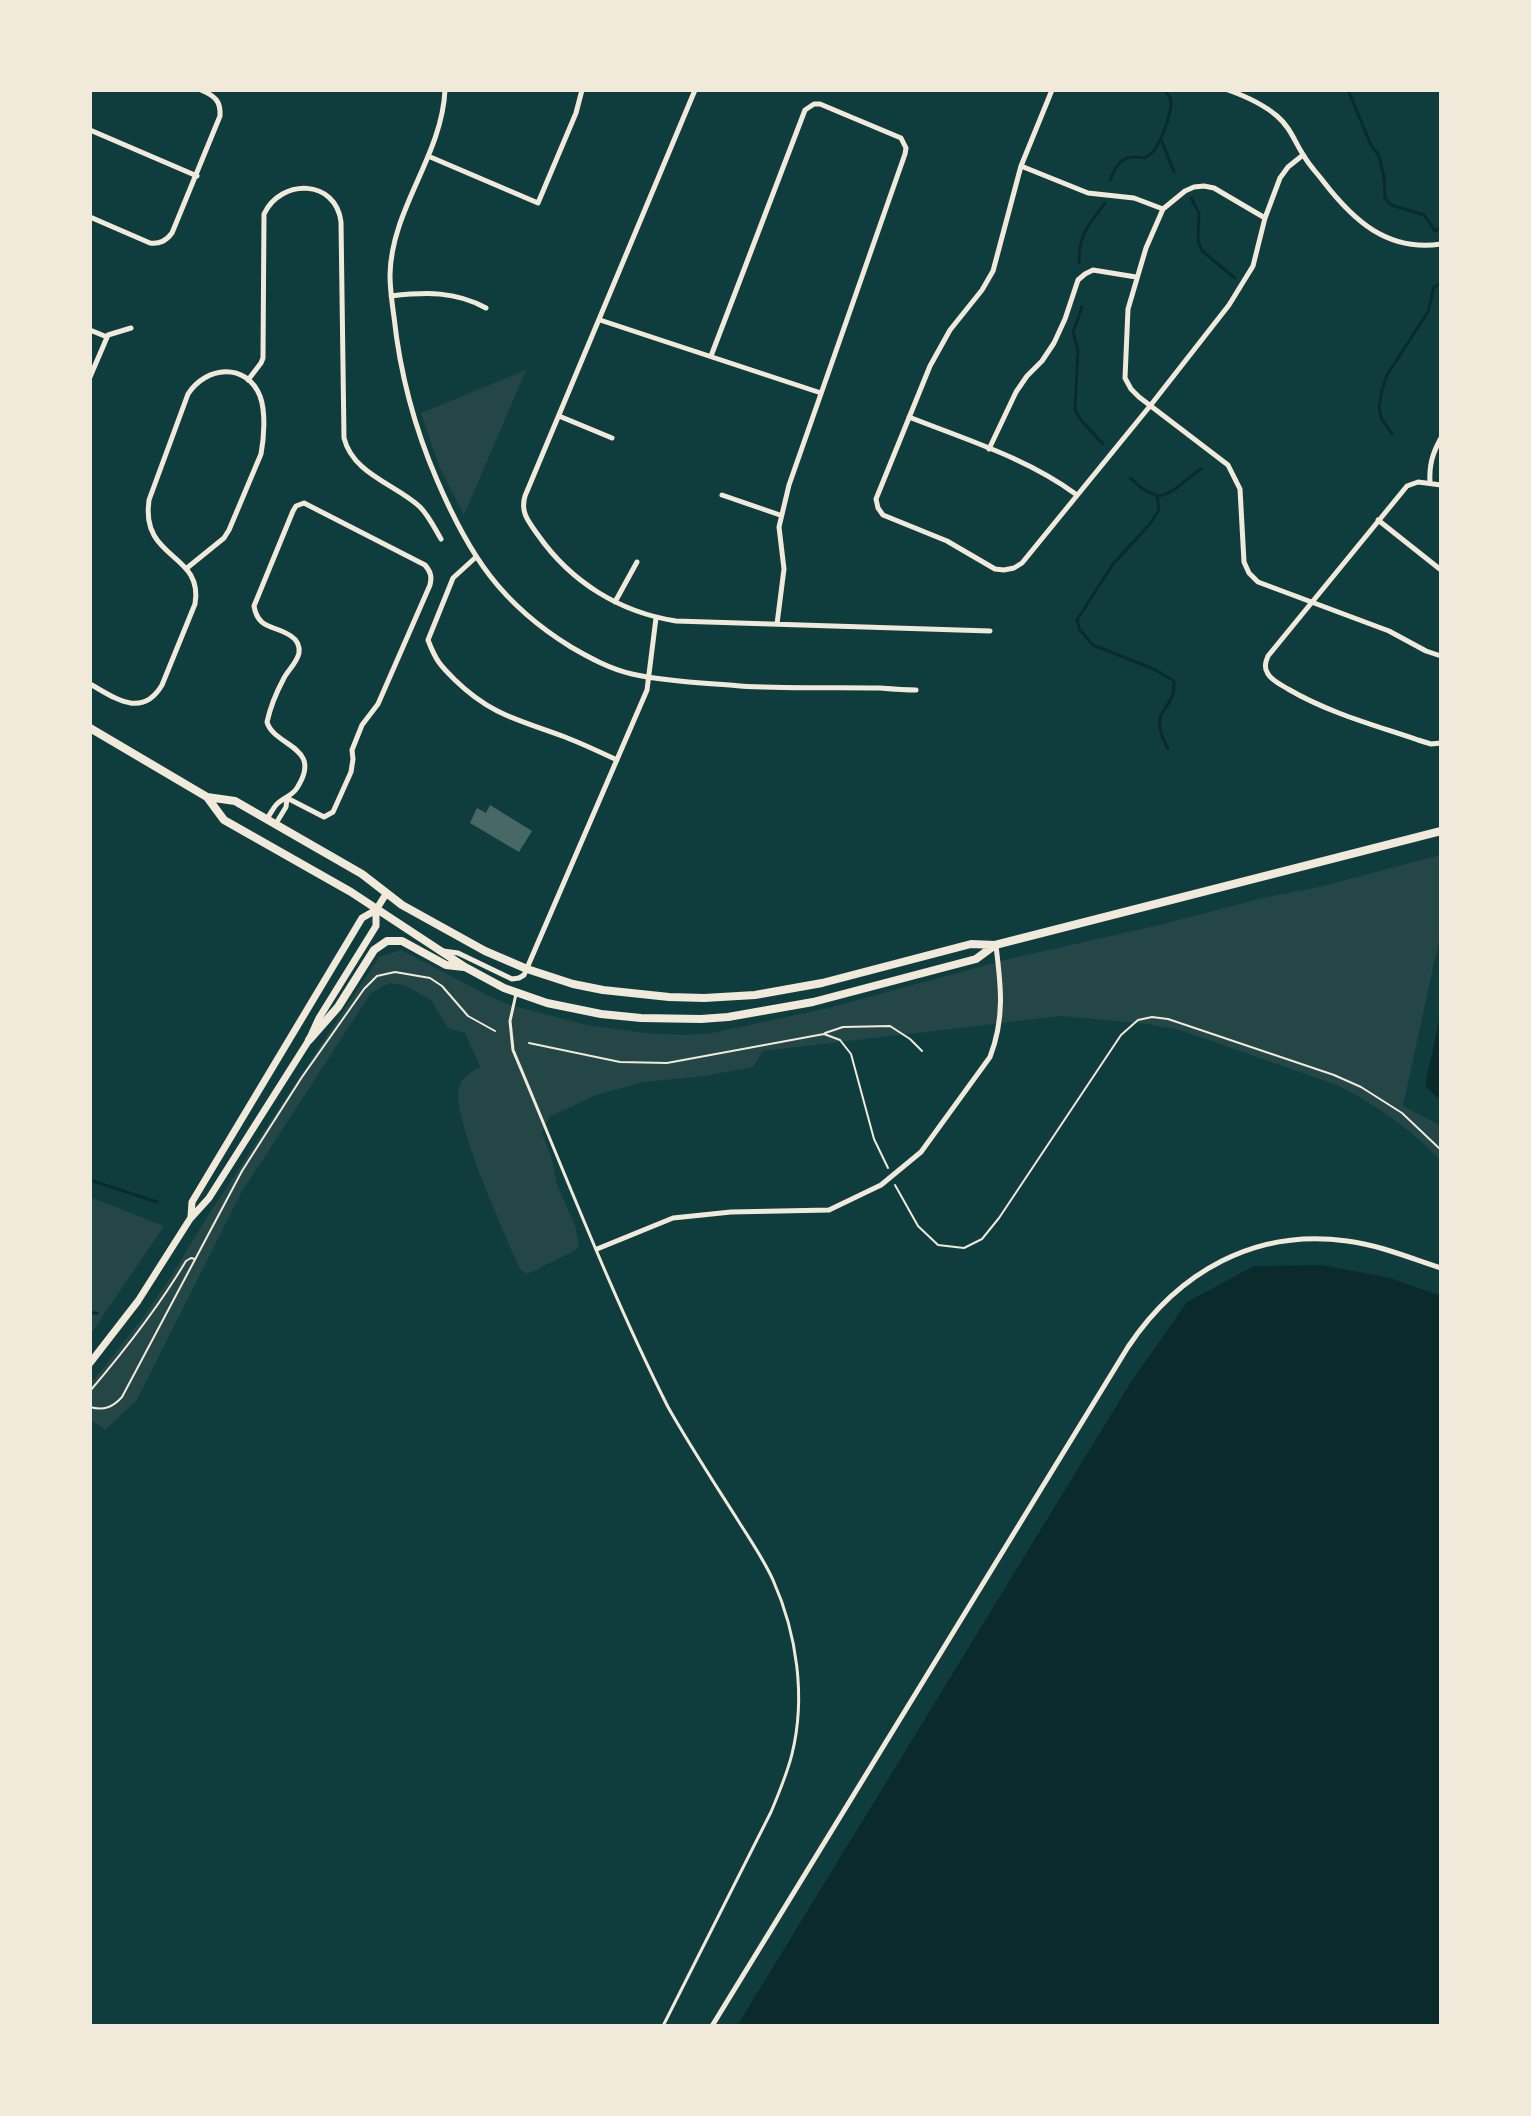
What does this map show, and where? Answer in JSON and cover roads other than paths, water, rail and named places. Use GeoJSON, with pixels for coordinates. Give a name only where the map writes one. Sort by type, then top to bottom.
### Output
{"type":"FeatureCollection","features":[{"type":"Feature","properties":{"kind":"main road"},"geometry":{"type":"LineString","coordinates":[[90,728],[207,797],[235,801],[362,874],[386,894],[485,951],[573,984],[634,995],[755,995],[822,983],[971,944],[995,945],[1441,831]]}},
{"type":"Feature","properties":{"kind":"main road"},"geometry":{"type":"LineString","coordinates":[[207,797],[224,820],[351,892],[465,967],[517,993],[569,1008],[641,1018],[728,1017],[813,1002],[976,959],[995,945]]}},
{"type":"Feature","properties":{"kind":"main road"},"geometry":{"type":"LineString","coordinates":[[190,1219],[192,1202],[362,918],[376,910],[386,894]]}},
{"type":"Feature","properties":{"kind":"main road"},"geometry":{"type":"LineString","coordinates":[[90,1363],[138,1301],[190,1219],[209,1198],[309,1040],[319,1018],[376,926],[376,910]]}},
{"type":"Feature","properties":{"kind":"main road"},"geometry":{"type":"LineString","coordinates":[[309,1040],[338,1007],[374,950],[387,941],[402,941],[446,965],[465,967]]}},
{"type":"Feature","properties":{"kind":"street"},"geometry":{"type":"LineString","coordinates":[[90,217],[150,243],[162,242],[172,233],[220,116],[221,109],[216,98],[201,90]]}},
{"type":"Feature","properties":{"kind":"street"},"geometry":{"type":"LineString","coordinates":[[445,90],[438,130],[394,242],[391,296],[402,372],[420,435],[443,494],[476,557],[509,600],[542,628],[588,657],[648,677],[785,689],[916,690]]}},
{"type":"Feature","properties":{"kind":"street"},"geometry":{"type":"LineString","coordinates":[[428,156],[538,203],[576,113],[582,90]]}},
{"type":"Feature","properties":{"kind":"street"},"geometry":{"type":"LineString","coordinates":[[695,90],[525,496],[524,514],[564,567],[593,590],[656,618],[990,631]]}},
{"type":"Feature","properties":{"kind":"street"},"geometry":{"type":"LineString","coordinates":[[1052,90],[1021,166],[993,271],[930,366],[877,497],[878,508],[883,515],[947,541],[995,569],[1014,568],[1022,563],[1229,305],[1253,266],[1265,218],[1280,178],[1303,155]]}},
{"type":"Feature","properties":{"kind":"street"},"geometry":{"type":"LineString","coordinates":[[1228,90],[1243,95],[1277,116],[1297,141],[1303,155],[1347,210],[1373,230],[1412,244],[1441,244]]}},
{"type":"Feature","properties":{"kind":"street"},"geometry":{"type":"LineString","coordinates":[[711,356],[802,115],[809,106],[820,104],[901,138],[906,148],[780,515],[784,569],[777,624]]}},
{"type":"Feature","properties":{"kind":"street"},"geometry":{"type":"LineString","coordinates":[[90,130],[197,176]]}},
{"type":"Feature","properties":{"kind":"street"},"geometry":{"type":"LineString","coordinates":[[1021,166],[1088,193],[1134,198],[1163,209]]}},
{"type":"Feature","properties":{"kind":"street"},"geometry":{"type":"LineString","coordinates":[[1265,218],[1214,188],[1204,186],[1185,191],[1163,209],[1129,298],[1125,378],[1131,389],[1150,406],[1228,465],[1240,489],[1244,562],[1258,582],[1389,631],[1441,656]]}},
{"type":"Feature","properties":{"kind":"street"},"geometry":{"type":"LineString","coordinates":[[248,380],[263,358],[264,214],[274,199],[291,189],[313,189],[334,203],[340,216],[346,449],[358,464],[419,506],[441,539]]}},
{"type":"Feature","properties":{"kind":"street"},"geometry":{"type":"LineString","coordinates":[[989,449],[1016,392],[1042,361],[1056,338],[1078,280],[1093,270],[1136,277]]}},
{"type":"Feature","properties":{"kind":"street"},"geometry":{"type":"LineString","coordinates":[[391,296],[425,292],[448,294],[486,308]]}},
{"type":"Feature","properties":{"kind":"street"},"geometry":{"type":"LineString","coordinates":[[600,320],[821,393]]}},
{"type":"Feature","properties":{"kind":"street"},"geometry":{"type":"LineString","coordinates":[[90,377],[108,335],[131,328]]}},
{"type":"Feature","properties":{"kind":"street"},"geometry":{"type":"LineString","coordinates":[[90,330],[107,337]]}},
{"type":"Feature","properties":{"kind":"street"},"geometry":{"type":"LineString","coordinates":[[90,684],[128,704],[147,700],[159,690],[195,604],[195,589],[187,568],[157,542],[148,522],[149,500],[193,386],[201,378],[216,372],[234,373],[248,380],[255,388],[262,405],[261,454],[224,538],[187,568]]}},
{"type":"Feature","properties":{"kind":"street"},"geometry":{"type":"LineString","coordinates":[[559,416],[612,438]]}},
{"type":"Feature","properties":{"kind":"street"},"geometry":{"type":"LineString","coordinates":[[909,417],[1048,475],[1077,495]]}},
{"type":"Feature","properties":{"kind":"street"},"geometry":{"type":"LineString","coordinates":[[1430,483],[1429,467],[1441,438]]}},
{"type":"Feature","properties":{"kind":"street"},"geometry":{"type":"LineString","coordinates":[[1441,485],[1418,482],[1407,486],[1268,656],[1265,670],[1302,697],[1331,711],[1431,744],[1441,743]]}},
{"type":"Feature","properties":{"kind":"street"},"geometry":{"type":"LineString","coordinates":[[722,495],[780,515]]}},
{"type":"Feature","properties":{"kind":"street"},"geometry":{"type":"LineString","coordinates":[[266,820],[278,802],[287,798],[298,785],[304,770],[296,748],[273,735],[267,722],[283,679],[297,658],[299,646],[289,635],[259,621],[254,606],[293,511],[304,503],[425,565],[432,578],[378,704],[362,725],[352,750],[351,772],[333,812],[324,817],[287,798]]}},
{"type":"Feature","properties":{"kind":"street"},"geometry":{"type":"LineString","coordinates":[[1378,520],[1441,570]]}},
{"type":"Feature","properties":{"kind":"street"},"geometry":{"type":"LineString","coordinates":[[476,557],[453,578],[428,640],[436,661],[484,705],[509,718],[617,760]]}},
{"type":"Feature","properties":{"kind":"street"},"geometry":{"type":"LineString","coordinates":[[615,602],[637,562]]}},
{"type":"Feature","properties":{"kind":"street"},"geometry":{"type":"LineString","coordinates":[[439,950],[458,953],[515,980],[524,975],[647,690],[656,618]]}},
{"type":"Feature","properties":{"kind":"street"},"geometry":{"type":"LineString","coordinates":[[275,825],[286,807],[287,798]]}},
{"type":"Feature","properties":{"kind":"street"},"geometry":{"type":"LineString","coordinates":[[597,1249],[673,1218],[731,1212],[829,1210],[881,1185],[921,1152],[990,1057],[997,1040],[1002,993],[995,945]]}},
{"type":"Feature","properties":{"kind":"street"},"geometry":{"type":"LineString","coordinates":[[712,2026],[1128,1347],[1159,1305],[1179,1287],[1216,1263],[1256,1247],[1282,1241],[1317,1239],[1360,1243],[1441,1268]]}},
{"type":"Feature","properties":{"kind":"lane"},"geometry":{"type":"LineString","coordinates":[[517,993],[510,1021],[513,1050],[597,1249],[668,1407],[772,1577],[794,1646],[797,1727],[784,1781],[663,2026]]}},
{"type":"Feature","properties":{"kind":"waterway"},"geometry":{"type":"LineString","coordinates":[[1110,180],[1123,160],[1146,157],[1157,146],[1171,107],[1170,98],[1164,90]]}},
{"type":"Feature","properties":{"kind":"waterway"},"geometry":{"type":"LineString","coordinates":[[1348,90],[1371,145],[1379,156],[1385,198],[1391,205],[1424,215],[1435,231],[1441,227]]}},
{"type":"Feature","properties":{"kind":"waterway"},"geometry":{"type":"LineString","coordinates":[[1161,139],[1174,172]]}},
{"type":"Feature","properties":{"kind":"waterway"},"geometry":{"type":"LineString","coordinates":[[1191,198],[1199,213],[1198,240],[1202,251],[1235,278]]}},
{"type":"Feature","properties":{"kind":"waterway"},"geometry":{"type":"LineString","coordinates":[[1079,263],[1083,237],[1105,203]]}},
{"type":"Feature","properties":{"kind":"waterway"},"geometry":{"type":"LineString","coordinates":[[1392,434],[1381,418],[1382,390],[1387,375],[1428,312],[1434,287],[1441,283]]}},
{"type":"Feature","properties":{"kind":"waterway"},"geometry":{"type":"LineString","coordinates":[[1082,307],[1073,332],[1078,350],[1075,409],[1103,444]]}},
{"type":"Feature","properties":{"kind":"waterway"},"geometry":{"type":"LineString","coordinates":[[1158,496],[1175,489],[1201,469]]}},
{"type":"Feature","properties":{"kind":"waterway"},"geometry":{"type":"LineString","coordinates":[[1130,478],[1157,496],[1159,510],[1113,564],[1077,620],[1080,630],[1093,645],[1156,670],[1174,681],[1171,700],[1160,717],[1162,735],[1168,749]]}},
{"type":"Feature","properties":{"kind":"waterway"},"geometry":{"type":"LineString","coordinates":[[90,1180],[157,1202]]}},
{"type":"Feature","properties":{"kind":"waterway"},"geometry":{"type":"LineString","coordinates":[[90,1313],[97,1313]]}}]}
